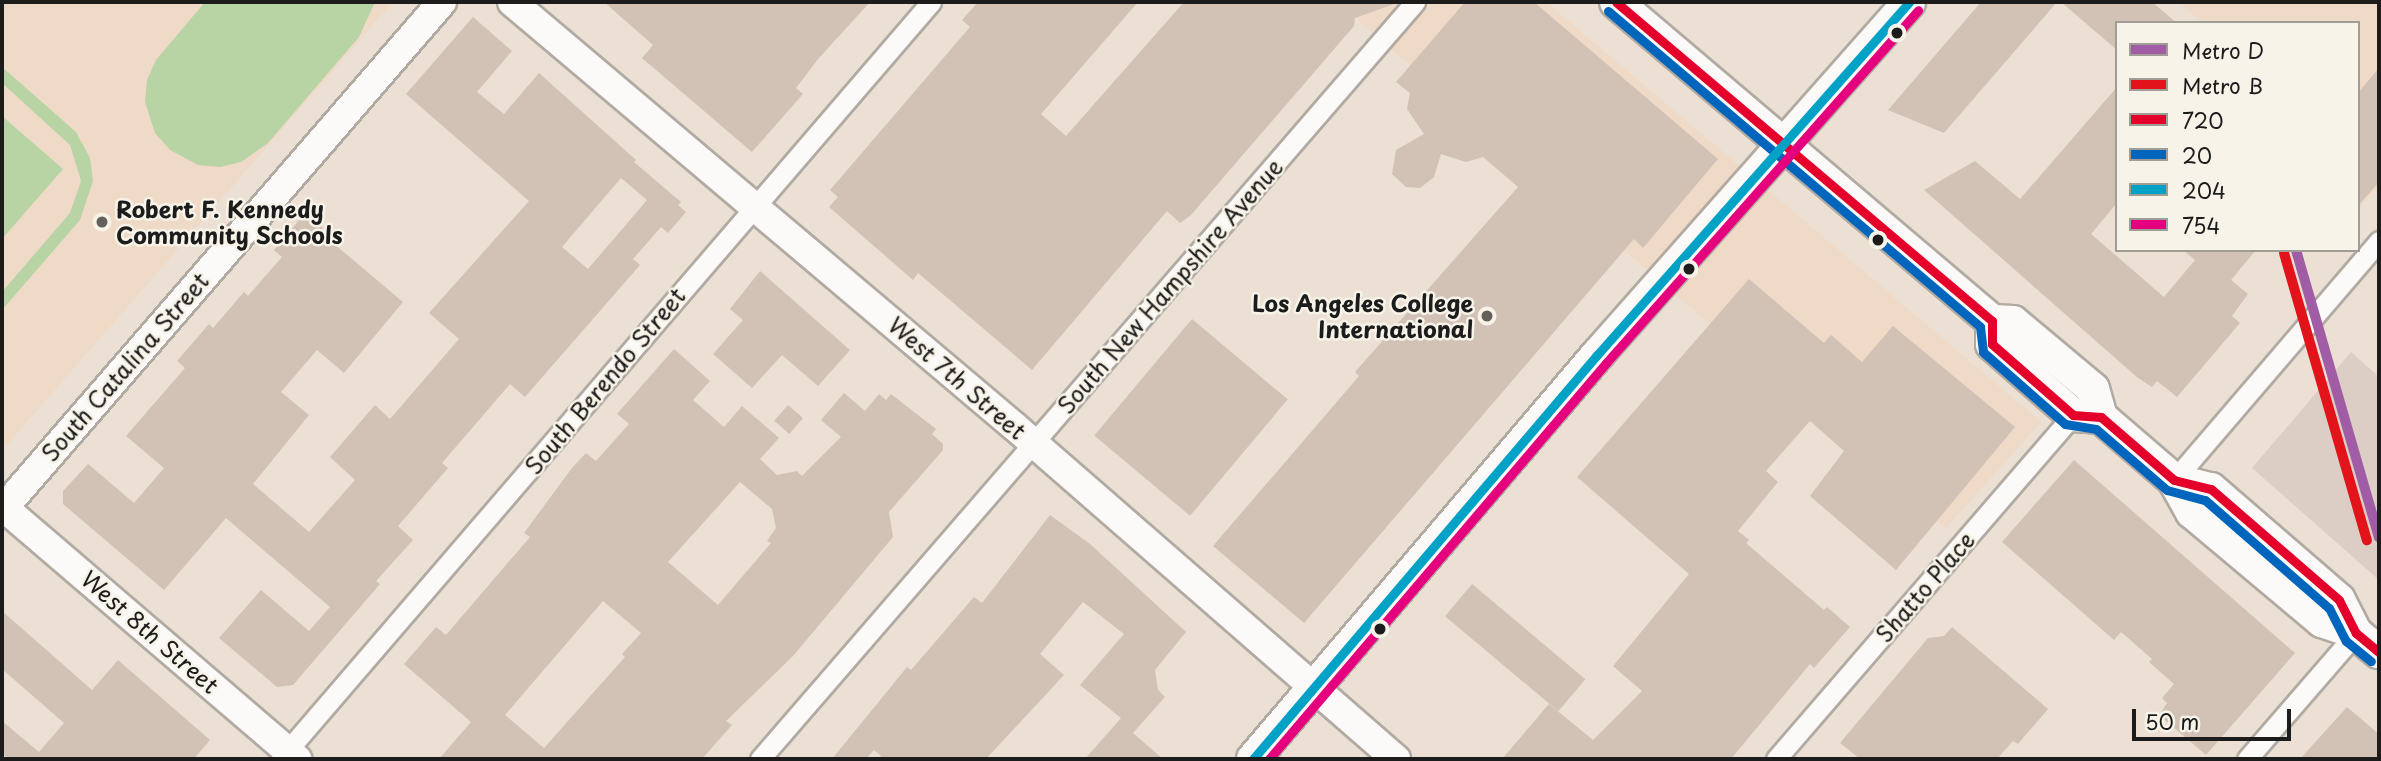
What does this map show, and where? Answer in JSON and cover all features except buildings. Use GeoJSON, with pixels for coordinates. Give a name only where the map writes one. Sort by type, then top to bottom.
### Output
{"type":"FeatureCollection","features":[{"type":"Feature","properties":{"kind":"main road"},"geometry":{"type":"LineString","coordinates":[[1616,2],[1992,321],[2013,321],[2092,389],[2087,416],[2175,480],[2192,512],[2322,621],[2368,643]]}},
{"type":"Feature","properties":{"kind":"main road"},"geometry":{"type":"LineString","coordinates":[[1254,759],[1784,142],[1909,2]]}},
{"type":"Feature","properties":{"kind":"street","name":"South Catalina Street"},"geometry":{"type":"LineString","coordinates":[[3,508],[442,2]]}},
{"type":"Feature","properties":{"kind":"street","name":"West 7th Street"},"geometry":{"type":"LineString","coordinates":[[512,2],[1034,444],[1396,759]]}},
{"type":"Feature","properties":{"kind":"street","name":"South Berendo Street"},"geometry":{"type":"LineString","coordinates":[[288,757],[753,205],[931,2]]}},
{"type":"Feature","properties":{"kind":"street","name":"South New Hampshire Avenue"},"geometry":{"type":"LineString","coordinates":[[760,759],[1415,2]]}},
{"type":"Feature","properties":{"kind":"street"},"geometry":{"type":"LineString","coordinates":[[2175,480],[2379,241]]}},
{"type":"Feature","properties":{"kind":"street","name":"Shatto Place"},"geometry":{"type":"LineString","coordinates":[[1776,759],[2087,416]]}},
{"type":"Feature","properties":{"kind":"street","name":"West 8th Street"},"geometry":{"type":"LineString","coordinates":[[3,508],[288,757]]}},
{"type":"Feature","properties":{"kind":"street"},"geometry":{"type":"LineString","coordinates":[[2247,759],[2368,643]]}},
{"type":"Feature","properties":{"kind":"shaded area","name":"Robert F. Kennedy Community Schools"},"geometry":{"type":"Polygon","coordinates":[[[2,2],[393,2],[6,446],[2,442],[2,2]]]}},
{"type":"Feature","properties":{"kind":"shaded area"},"geometry":{"type":"Polygon","coordinates":[[[1337,2],[1546,2],[2041,422],[1946,528],[1337,2]]]}},
{"type":"Feature","properties":{"kind":"shaded area"},"geometry":{"type":"Polygon","coordinates":[[[2178,2],[2379,2],[2379,185],[2360,207],[2360,21],[2201,21],[2178,2]]]}},
{"type":"Feature","properties":{"kind":"shaded area"},"geometry":{"type":"Polygon","coordinates":[[[2351,352],[2379,377],[2379,580],[2252,468],[2351,352]]]}},
{"type":"Feature","properties":{"kind":"green space"},"geometry":{"type":"Polygon","coordinates":[[[205,2],[375,2],[359,37],[268,143],[241,162],[220,167],[198,165],[170,150],[155,133],[145,102],[147,80],[156,60],[205,2]]]}},
{"type":"Feature","properties":{"kind":"green space"},"geometry":{"type":"Polygon","coordinates":[[[2,67],[76,132],[90,158],[93,181],[80,220],[2,310],[2,292],[70,213],[81,181],[70,145],[2,83],[2,67]]]}},
{"type":"Feature","properties":{"kind":"green space"},"geometry":{"type":"Polygon","coordinates":[[[2,116],[63,169],[2,239],[2,116]]]}},
{"type":"Feature","properties":{"kind":"metro line","name":"D"},"geometry":{"type":"LineString","coordinates":[[2297,252],[2379,537]]}},
{"type":"Feature","properties":{"kind":"metro line","name":"B"},"geometry":{"type":"LineString","coordinates":[[2284,253],[2367,540]]}},
{"type":"Feature","properties":{"kind":"transit line","name":"720"},"geometry":{"type":"LineString","coordinates":[[1616,2],[1992,321],[1992,344],[2073,415],[2101,417],[2174,480],[2211,489],[2339,600],[2356,633],[2379,652]]}},
{"type":"Feature","properties":{"kind":"transit line","name":"204"},"geometry":{"type":"LineString","coordinates":[[1253,759],[1597,355],[1909,2]]}},
{"type":"Feature","properties":{"kind":"transit line","name":"754"},"geometry":{"type":"LineString","coordinates":[[1269,759],[1606,363],[1918,10]]}},
{"type":"Feature","properties":{"kind":"transit line","name":"20"},"geometry":{"type":"LineString","coordinates":[[1608,11],[1980,327],[1983,352],[2065,424],[2096,429],[2167,490],[2205,500],[2329,608],[2346,641],[2371,661]]}},
{"type":"Feature","properties":{"kind":"place","name":"Robert F. Kennedy Community Schools"},"geometry":{"type":"Point","coordinates":[102,222]}},
{"type":"Feature","properties":{"kind":"place","name":"Los Angeles College International"},"geometry":{"type":"Point","coordinates":[1487,316]}}]}
